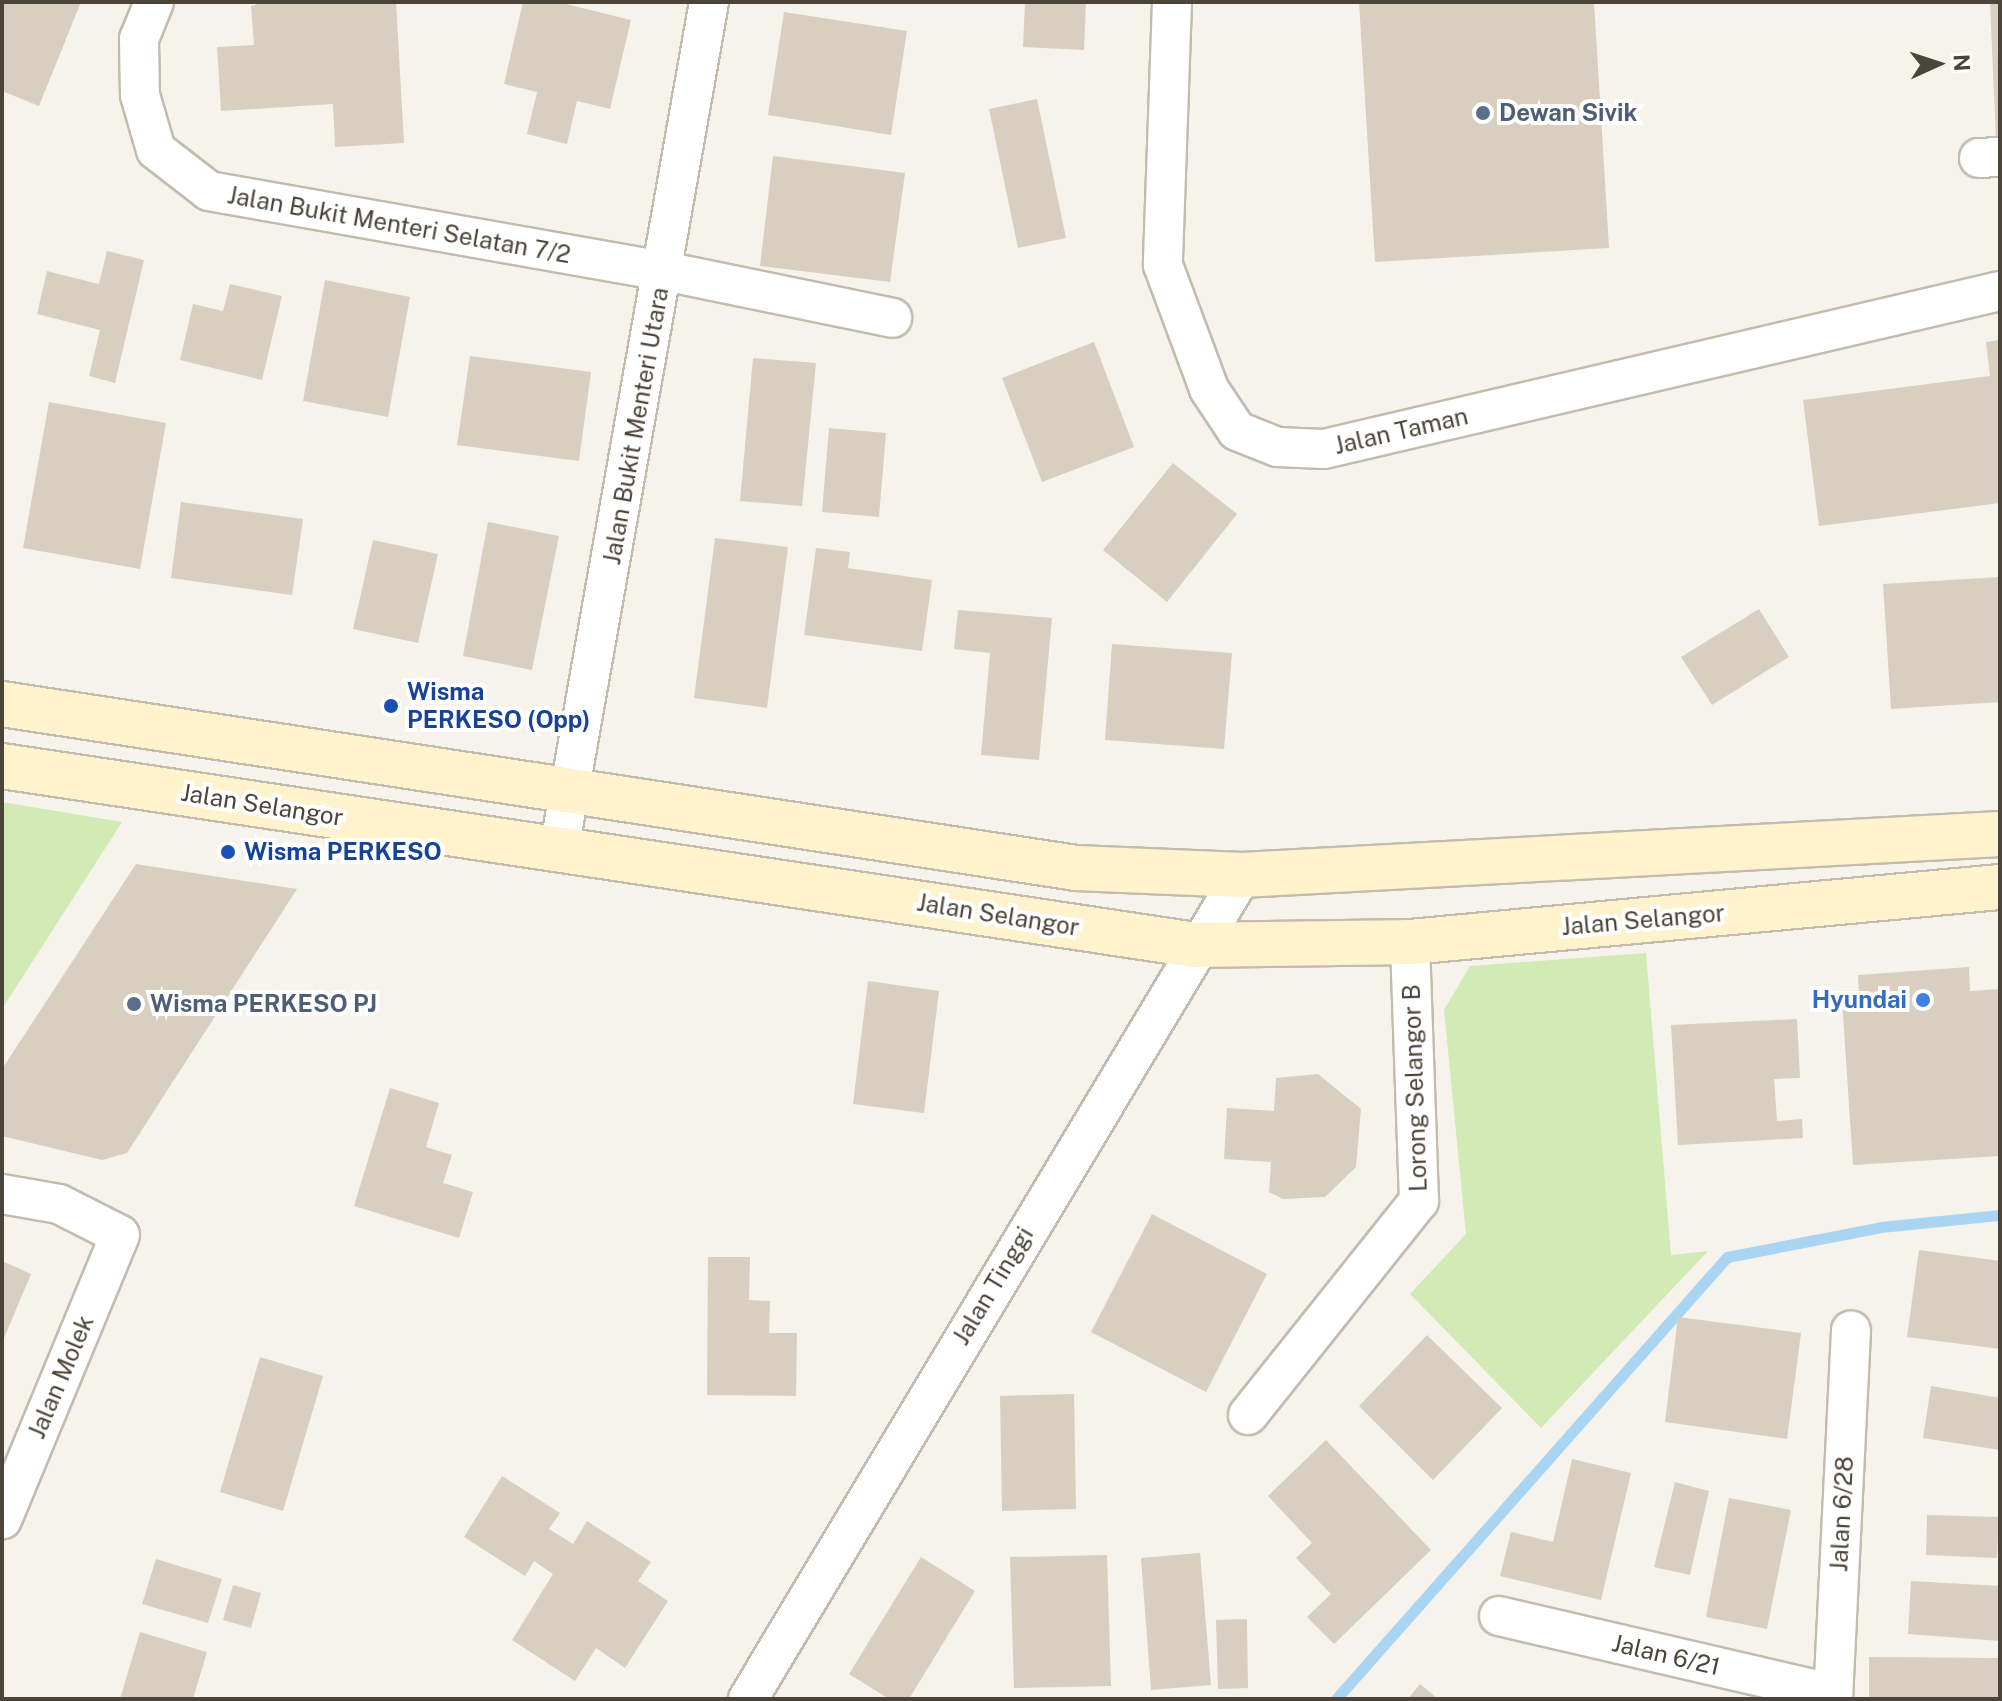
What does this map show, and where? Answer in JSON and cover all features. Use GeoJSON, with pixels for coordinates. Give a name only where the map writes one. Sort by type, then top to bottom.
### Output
{"type":"FeatureCollection","features":[{"type":"Feature","properties":{"kind":"main road"},"geometry":{"type":"LineString","coordinates":[[2,704],[1076,868],[1242,875],[2000,834]]}},
{"type":"Feature","properties":{"kind":"main road","name":"Jalan Selangor"},"geometry":{"type":"LineString","coordinates":[[2,766],[1196,945],[1410,942],[2000,887]]}},
{"type":"Feature","properties":{"kind":"street","name":"Jalan Bukit Menteri Selatan 7/2"},"geometry":{"type":"LineString","coordinates":[[154,2],[139,39],[140,95],[156,150],[209,191],[664,271],[892,318]]}},
{"type":"Feature","properties":{"kind":"street","name":"Jalan Bukit Menteri Utara"},"geometry":{"type":"LineString","coordinates":[[559,850],[664,271],[709,2]]}},
{"type":"Feature","properties":{"kind":"street","name":"Jalan Taman"},"geometry":{"type":"LineString","coordinates":[[1172,2],[1163,265],[1209,389],[1237,431],[1277,447],[1324,449],[2000,291]]}},
{"type":"Feature","properties":{"kind":"street","name":"Jalan Tinggi"},"geometry":{"type":"LineString","coordinates":[[748,1699],[1196,945],[1242,875]]}},
{"type":"Feature","properties":{"kind":"street","name":"Lorong Selangor B"},"geometry":{"type":"LineString","coordinates":[[1248,1415],[1419,1201],[1410,942]]}},
{"type":"Feature","properties":{"kind":"street","name":"Jalan Molek"},"geometry":{"type":"LineString","coordinates":[[2,1194],[59,1204],[120,1235],[2,1520]]}},
{"type":"Feature","properties":{"kind":"street","name":"Jalan 6/28"},"geometry":{"type":"LineString","coordinates":[[1833,1696],[1851,1330]]}},
{"type":"Feature","properties":{"kind":"street","name":"Jalan 6/21"},"geometry":{"type":"LineString","coordinates":[[1499,1616],[1833,1696]]}},
{"type":"Feature","properties":{"kind":"green space"},"geometry":{"type":"Polygon","coordinates":[[[2,802],[122,822],[2,1009],[2,802]]]}},
{"type":"Feature","properties":{"kind":"green space"},"geometry":{"type":"Polygon","coordinates":[[[1646,953],[1671,1255],[1708,1251],[1541,1428],[1410,1294],[1466,1234],[1444,1010],[1470,966],[1646,953]]]}},
{"type":"Feature","properties":{"kind":"building"},"geometry":{"type":"Polygon","coordinates":[[[2,2],[81,2],[39,106],[2,91],[2,2]]]}},
{"type":"Feature","properties":{"kind":"building"},"geometry":{"type":"Polygon","coordinates":[[[264,2],[396,2],[404,143],[335,147],[333,104],[221,111],[217,47],[254,45],[251,6],[264,2]]]}},
{"type":"Feature","properties":{"kind":"building"},"geometry":{"type":"Polygon","coordinates":[[[523,2],[558,2],[631,20],[610,109],[577,101],[567,144],[527,134],[537,92],[504,84],[523,2]]]}},
{"type":"Feature","properties":{"kind":"building"},"geometry":{"type":"Polygon","coordinates":[[[1025,2],[1086,2],[1084,50],[1023,47],[1025,2]]]}},
{"type":"Feature","properties":{"kind":"building","name":"Dewan Sivik"},"geometry":{"type":"Polygon","coordinates":[[[1359,2],[1594,2],[1609,248],[1375,262],[1359,2]]]}},
{"type":"Feature","properties":{"kind":"building"},"geometry":{"type":"Polygon","coordinates":[[[1990,2],[2000,2],[2000,141],[1996,141],[1990,2]]]}},
{"type":"Feature","properties":{"kind":"building"},"geometry":{"type":"Polygon","coordinates":[[[784,12],[907,31],[891,135],[768,115],[784,12]]]}},
{"type":"Feature","properties":{"kind":"building"},"geometry":{"type":"Polygon","coordinates":[[[1037,99],[1066,238],[1018,248],[989,109],[1037,99]]]}},
{"type":"Feature","properties":{"kind":"building"},"geometry":{"type":"Polygon","coordinates":[[[773,156],[905,173],[890,282],[760,266],[773,156]]]}},
{"type":"Feature","properties":{"kind":"building"},"geometry":{"type":"Polygon","coordinates":[[[107,251],[144,260],[115,383],[89,376],[100,330],[37,314],[47,271],[99,284],[107,251]]]}},
{"type":"Feature","properties":{"kind":"building"},"geometry":{"type":"Polygon","coordinates":[[[325,280],[410,297],[388,417],[303,401],[325,280]]]}},
{"type":"Feature","properties":{"kind":"building"},"geometry":{"type":"Polygon","coordinates":[[[230,284],[282,296],[262,380],[180,360],[193,304],[223,311],[230,284]]]}},
{"type":"Feature","properties":{"kind":"building"},"geometry":{"type":"Polygon","coordinates":[[[2000,340],[2000,503],[1819,526],[1803,400],[1990,376],[1986,342],[2000,340]]]}},
{"type":"Feature","properties":{"kind":"building"},"geometry":{"type":"Polygon","coordinates":[[[1094,342],[1134,447],[1042,482],[1002,378],[1094,342]]]}},
{"type":"Feature","properties":{"kind":"building"},"geometry":{"type":"Polygon","coordinates":[[[470,356],[591,372],[579,461],[457,445],[470,356]]]}},
{"type":"Feature","properties":{"kind":"building"},"geometry":{"type":"Polygon","coordinates":[[[753,358],[816,363],[802,506],[740,501],[753,358]]]}},
{"type":"Feature","properties":{"kind":"building"},"geometry":{"type":"Polygon","coordinates":[[[49,402],[166,423],[140,569],[23,548],[49,402]]]}},
{"type":"Feature","properties":{"kind":"building"},"geometry":{"type":"Polygon","coordinates":[[[829,428],[886,433],[879,517],[822,512],[829,428]]]}},
{"type":"Feature","properties":{"kind":"building"},"geometry":{"type":"Polygon","coordinates":[[[1173,463],[1237,514],[1167,602],[1103,550],[1173,463]]]}},
{"type":"Feature","properties":{"kind":"building"},"geometry":{"type":"Polygon","coordinates":[[[181,502],[303,519],[292,595],[171,578],[181,502]]]}},
{"type":"Feature","properties":{"kind":"building"},"geometry":{"type":"Polygon","coordinates":[[[488,522],[559,536],[532,670],[463,656],[488,522]]]}},
{"type":"Feature","properties":{"kind":"building"},"geometry":{"type":"Polygon","coordinates":[[[715,538],[788,547],[767,708],[694,698],[715,538]]]}},
{"type":"Feature","properties":{"kind":"building"},"geometry":{"type":"Polygon","coordinates":[[[373,540],[438,554],[418,643],[353,629],[373,540]]]}},
{"type":"Feature","properties":{"kind":"building"},"geometry":{"type":"Polygon","coordinates":[[[816,548],[850,552],[848,568],[932,580],[922,651],[804,635],[816,548]]]}},
{"type":"Feature","properties":{"kind":"building"},"geometry":{"type":"Polygon","coordinates":[[[2000,577],[2000,702],[1891,709],[1883,584],[2000,577]]]}},
{"type":"Feature","properties":{"kind":"building"},"geometry":{"type":"Polygon","coordinates":[[[1759,609],[1789,657],[1712,705],[1681,657],[1759,609]]]}},
{"type":"Feature","properties":{"kind":"building"},"geometry":{"type":"Polygon","coordinates":[[[958,610],[1052,618],[1039,760],[981,755],[990,653],[954,649],[958,610]]]}},
{"type":"Feature","properties":{"kind":"building"},"geometry":{"type":"Polygon","coordinates":[[[1112,644],[1232,653],[1224,749],[1105,740],[1112,644]]]}},
{"type":"Feature","properties":{"kind":"building"},"geometry":{"type":"Polygon","coordinates":[[[136,864],[297,889],[127,1153],[102,1160],[2,1136],[2,1069],[136,864]]]}},
{"type":"Feature","properties":{"kind":"building"},"geometry":{"type":"Polygon","coordinates":[[[1969,967],[1970,991],[2000,989],[2000,1156],[1853,1165],[1842,1000],[1859,999],[1858,975],[1969,967]]]}},
{"type":"Feature","properties":{"kind":"building"},"geometry":{"type":"Polygon","coordinates":[[[868,981],[939,991],[924,1113],[853,1104],[868,981]]]}},
{"type":"Feature","properties":{"kind":"building"},"geometry":{"type":"Polygon","coordinates":[[[1797,1019],[1800,1078],[1774,1079],[1777,1121],[1802,1119],[1803,1138],[1678,1145],[1671,1025],[1797,1019]]]}},
{"type":"Feature","properties":{"kind":"building"},"geometry":{"type":"Polygon","coordinates":[[[1318,1074],[1361,1109],[1356,1167],[1325,1197],[1283,1199],[1269,1192],[1271,1162],[1224,1159],[1227,1108],[1274,1111],[1276,1078],[1318,1074]]]}},
{"type":"Feature","properties":{"kind":"building"},"geometry":{"type":"Polygon","coordinates":[[[390,1088],[439,1103],[426,1147],[452,1155],[443,1183],[473,1192],[459,1238],[354,1206],[390,1088]]]}},
{"type":"Feature","properties":{"kind":"building"},"geometry":{"type":"Polygon","coordinates":[[[1152,1214],[1267,1274],[1206,1392],[1091,1332],[1152,1214]]]}},
{"type":"Feature","properties":{"kind":"building"},"geometry":{"type":"Polygon","coordinates":[[[1919,1250],[2000,1261],[2000,1349],[1907,1337],[1919,1250]]]}},
{"type":"Feature","properties":{"kind":"building"},"geometry":{"type":"Polygon","coordinates":[[[708,1257],[750,1257],[749,1300],[770,1301],[769,1333],[797,1333],[796,1396],[707,1395],[708,1257]]]}},
{"type":"Feature","properties":{"kind":"building"},"geometry":{"type":"Polygon","coordinates":[[[2,1261],[31,1274],[2,1343],[2,1261]]]}},
{"type":"Feature","properties":{"kind":"building"},"geometry":{"type":"Polygon","coordinates":[[[1678,1317],[1801,1333],[1787,1439],[1665,1422],[1678,1317]]]}},
{"type":"Feature","properties":{"kind":"building"},"geometry":{"type":"Polygon","coordinates":[[[1427,1335],[1502,1408],[1433,1480],[1359,1406],[1427,1335]]]}},
{"type":"Feature","properties":{"kind":"building"},"geometry":{"type":"Polygon","coordinates":[[[260,1357],[323,1376],[283,1511],[220,1492],[260,1357]]]}},
{"type":"Feature","properties":{"kind":"building"},"geometry":{"type":"Polygon","coordinates":[[[1931,1386],[2000,1398],[2000,1450],[1923,1438],[1931,1386]]]}},
{"type":"Feature","properties":{"kind":"building"},"geometry":{"type":"Polygon","coordinates":[[[1074,1394],[1076,1509],[1002,1511],[1000,1396],[1074,1394]]]}},
{"type":"Feature","properties":{"kind":"building"},"geometry":{"type":"Polygon","coordinates":[[[1326,1440],[1431,1550],[1334,1644],[1307,1617],[1331,1594],[1296,1558],[1312,1543],[1268,1496],[1326,1440]]]}},
{"type":"Feature","properties":{"kind":"building"},"geometry":{"type":"Polygon","coordinates":[[[1572,1459],[1631,1473],[1601,1600],[1500,1576],[1511,1532],[1553,1542],[1572,1459]]]}},
{"type":"Feature","properties":{"kind":"building"},"geometry":{"type":"Polygon","coordinates":[[[502,1476],[560,1513],[549,1529],[573,1544],[587,1521],[651,1562],[638,1581],[668,1601],[625,1668],[596,1648],[575,1681],[512,1640],[553,1574],[534,1561],[525,1576],[464,1537],[502,1476]]]}},
{"type":"Feature","properties":{"kind":"building"},"geometry":{"type":"Polygon","coordinates":[[[1675,1482],[1709,1491],[1690,1575],[1654,1567],[1675,1482]]]}},
{"type":"Feature","properties":{"kind":"building"},"geometry":{"type":"Polygon","coordinates":[[[1729,1498],[1791,1510],[1767,1629],[1706,1617],[1729,1498]]]}},
{"type":"Feature","properties":{"kind":"building"},"geometry":{"type":"Polygon","coordinates":[[[1927,1515],[1999,1517],[1997,1558],[1926,1555],[1927,1515]]]}},
{"type":"Feature","properties":{"kind":"building"},"geometry":{"type":"Polygon","coordinates":[[[1200,1553],[1211,1685],[1151,1690],[1141,1558],[1200,1553]]]}},
{"type":"Feature","properties":{"kind":"building"},"geometry":{"type":"Polygon","coordinates":[[[1107,1555],[1111,1686],[1014,1688],[1010,1557],[1107,1555]]]}},
{"type":"Feature","properties":{"kind":"building"},"geometry":{"type":"Polygon","coordinates":[[[921,1557],[975,1591],[909,1699],[889,1699],[849,1674],[921,1557]]]}},
{"type":"Feature","properties":{"kind":"building"},"geometry":{"type":"Polygon","coordinates":[[[156,1559],[222,1579],[208,1623],[142,1604],[156,1559]]]}},
{"type":"Feature","properties":{"kind":"building"},"geometry":{"type":"Polygon","coordinates":[[[1911,1581],[2000,1586],[2000,1641],[1908,1634],[1911,1581]]]}},
{"type":"Feature","properties":{"kind":"building"},"geometry":{"type":"Polygon","coordinates":[[[233,1585],[261,1593],[251,1628],[223,1620],[233,1585]]]}},
{"type":"Feature","properties":{"kind":"building"},"geometry":{"type":"Polygon","coordinates":[[[1247,1619],[1248,1688],[1218,1689],[1216,1620],[1247,1619]]]}},
{"type":"Feature","properties":{"kind":"building"},"geometry":{"type":"Polygon","coordinates":[[[140,1632],[207,1652],[193,1699],[120,1699],[140,1632]]]}},
{"type":"Feature","properties":{"kind":"building"},"geometry":{"type":"Polygon","coordinates":[[[1869,1657],[2000,1658],[2000,1699],[1869,1699],[1869,1657]]]}},
{"type":"Feature","properties":{"kind":"building"},"geometry":{"type":"Polygon","coordinates":[[[1420,1684],[1438,1699],[1408,1699],[1420,1684]]]}},
{"type":"Feature","properties":{"kind":"waterway"},"geometry":{"type":"LineString","coordinates":[[1336,1699],[1727,1257],[1881,1227],[2000,1215]]}},
{"type":"Feature","properties":{"kind":"place","name":"Dewan Sivik"},"geometry":{"type":"Point","coordinates":[1483,113]}},
{"type":"Feature","properties":{"kind":"place","name":"Wisma PERKESO (Opp)"},"geometry":{"type":"Point","coordinates":[391,706]}},
{"type":"Feature","properties":{"kind":"place","name":"Wisma PERKESO"},"geometry":{"type":"Point","coordinates":[228,852]}},
{"type":"Feature","properties":{"kind":"place","name":"Hyundai"},"geometry":{"type":"Point","coordinates":[1923,1000]}},
{"type":"Feature","properties":{"kind":"place","name":"Wisma PERKESO PJ"},"geometry":{"type":"Point","coordinates":[134,1004]}}]}
